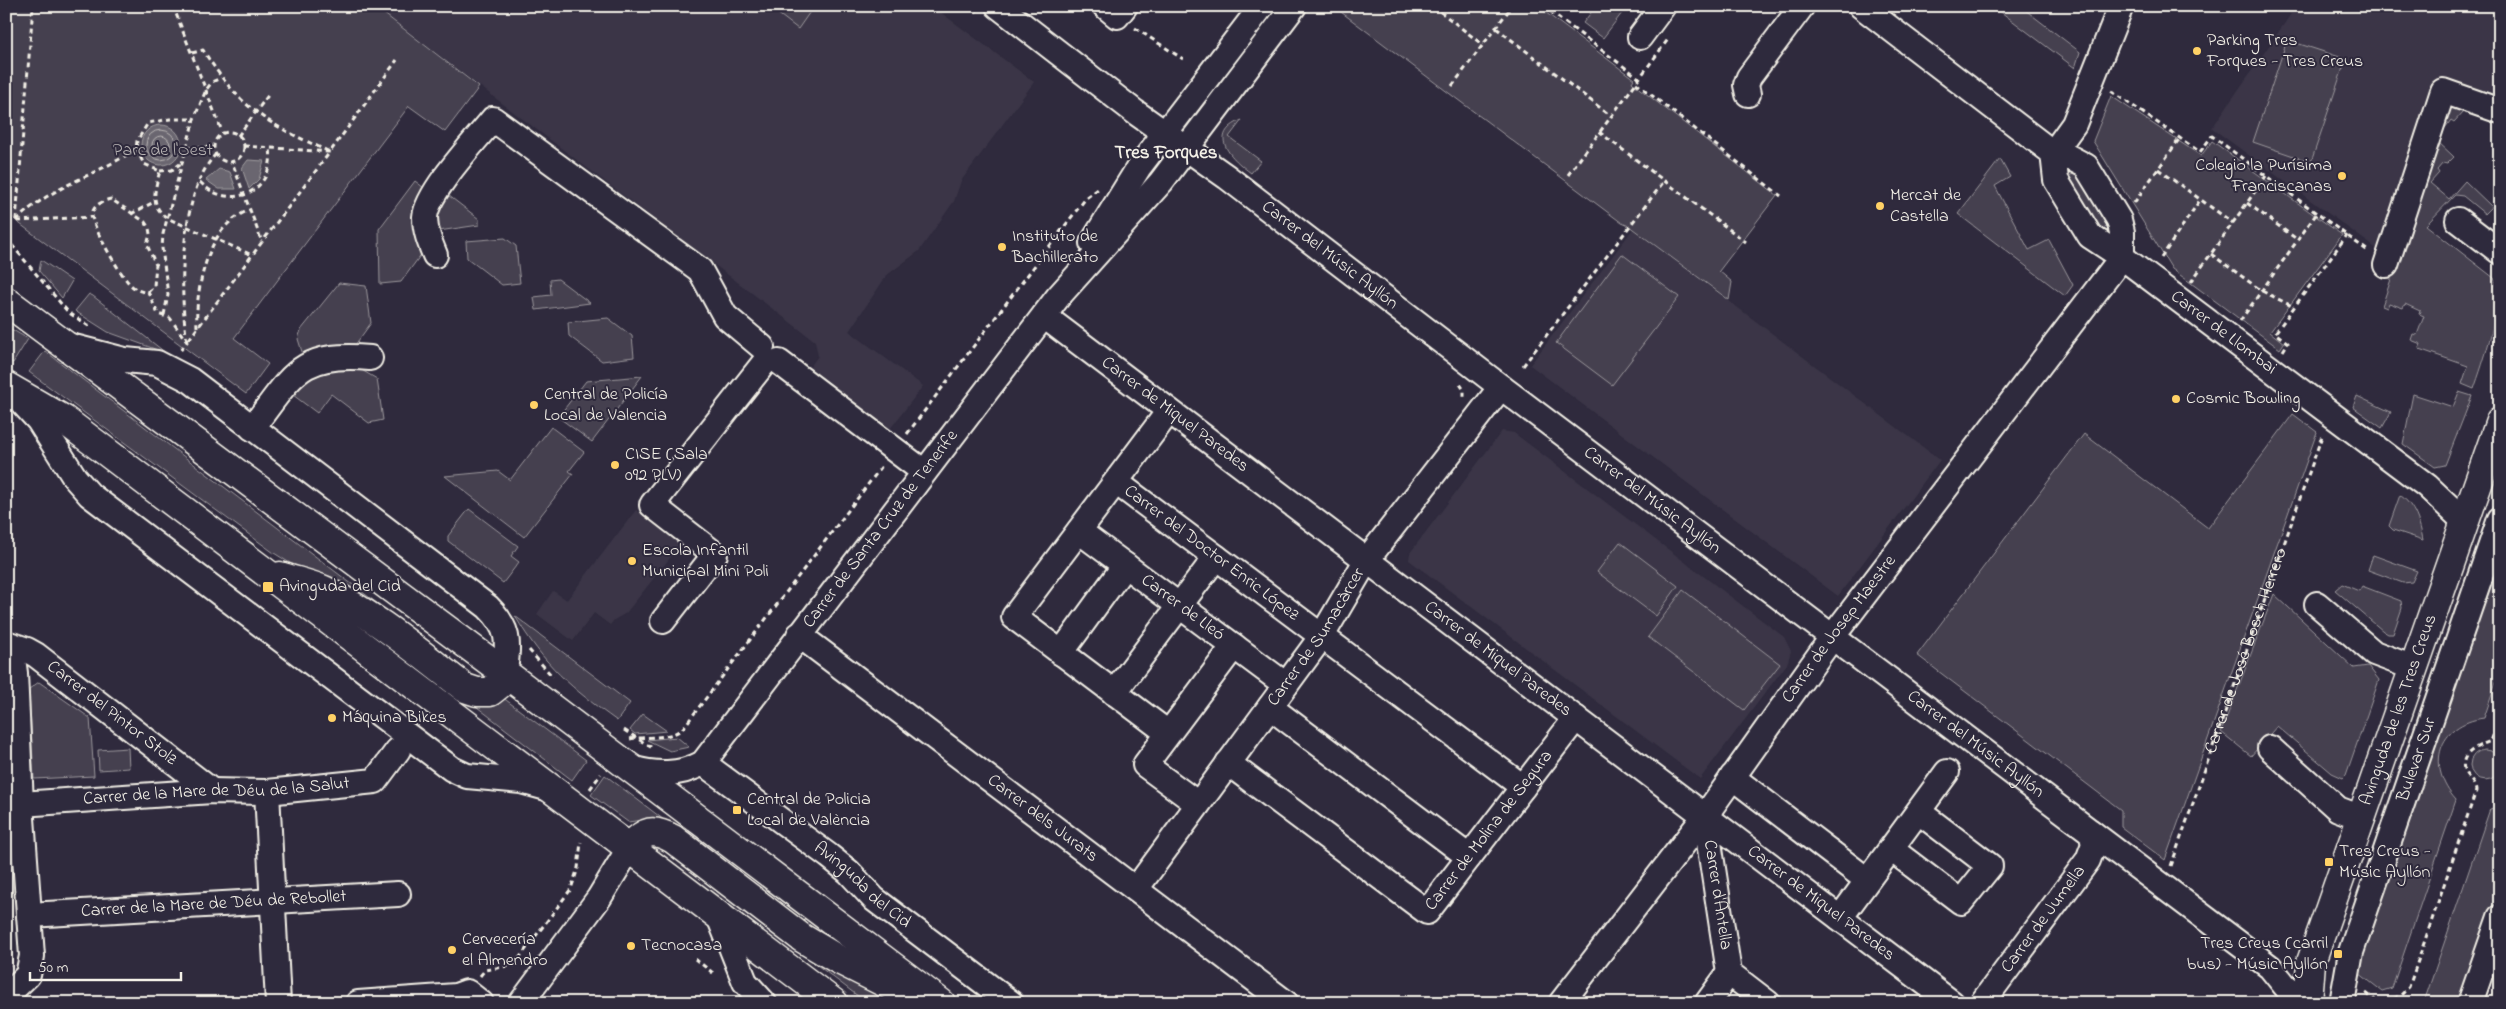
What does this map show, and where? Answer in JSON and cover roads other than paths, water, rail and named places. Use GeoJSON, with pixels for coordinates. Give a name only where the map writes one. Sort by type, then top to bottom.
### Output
{"type":"FeatureCollection","features":[{"type":"Feature","properties":{"kind":"main road"},"geometry":{"type":"LineString","coordinates":[[6,301],[505,673],[941,1003]]}},
{"type":"Feature","properties":{"kind":"main road"},"geometry":{"type":"LineString","coordinates":[[6,386],[63,419],[834,1003]]}},
{"type":"Feature","properties":{"kind":"main road","name":"Avinguda de les Tres Creus"},"geometry":{"type":"LineString","coordinates":[[2308,1003],[2311,962],[2500,421]]}},
{"type":"Feature","properties":{"kind":"main road"},"geometry":{"type":"LineString","coordinates":[[250,562],[271,573],[323,590],[354,606],[382,625],[464,688],[477,692],[490,692],[500,684],[505,673]]}},
{"type":"Feature","properties":{"kind":"main road"},"geometry":{"type":"LineString","coordinates":[[630,847],[641,835],[654,831],[662,833],[673,839],[802,938],[839,960],[926,1003]]}},
{"type":"Feature","properties":{"kind":"street","name":"Carrer del Músic Ayllón"},"geometry":{"type":"LineString","coordinates":[[998,6],[1135,112],[1187,147],[1500,387],[2270,967],[2299,1003]]}},
{"type":"Feature","properties":{"kind":"street","name":"Carrer de Santa Cruz de Tenerife"},"geometry":{"type":"LineString","coordinates":[[1051,306],[1139,167],[1262,6]]}},
{"type":"Feature","properties":{"kind":"street","name":"Carrer de Santa Cruz de Tenerife"},"geometry":{"type":"LineString","coordinates":[[703,763],[1051,306],[1161,182],[1294,6]]}},
{"type":"Feature","properties":{"kind":"street"},"geometry":{"type":"LineString","coordinates":[[1640,37],[1663,6]]}},
{"type":"Feature","properties":{"kind":"street"},"geometry":{"type":"LineString","coordinates":[[1748,94],[1746,85],[1749,77],[1802,6]]}},
{"type":"Feature","properties":{"kind":"street"},"geometry":{"type":"LineString","coordinates":[[1861,6],[2053,153],[2069,156],[2086,166],[2119,220],[2122,232],[2122,257]]}},
{"type":"Feature","properties":{"kind":"street"},"geometry":{"type":"LineString","coordinates":[[2053,153],[2074,124],[2121,6]]}},
{"type":"Feature","properties":{"kind":"street"},"geometry":{"type":"LineString","coordinates":[[2386,264],[2443,92],[2500,111]]}},
{"type":"Feature","properties":{"kind":"street"},"geometry":{"type":"LineString","coordinates":[[435,255],[427,234],[425,216],[429,203],[438,188],[493,119],[700,270],[725,316],[768,357],[924,472]]}},
{"type":"Feature","properties":{"kind":"street","name":"Carrer de Llombai"},"geometry":{"type":"LineString","coordinates":[[2053,153],[2056,180],[2090,236],[2122,257],[2427,486],[2465,522]]}},
{"type":"Feature","properties":{"kind":"street"},"geometry":{"type":"LineString","coordinates":[[2458,220],[2500,252]]}},
{"type":"Feature","properties":{"kind":"street","name":"Carrer de Josep Maestre"},"geometry":{"type":"LineString","coordinates":[[1561,1003],[1705,816],[1833,636],[2122,257]]}},
{"type":"Feature","properties":{"kind":"street","name":"Carrer de Miquel Paredes"},"geometry":{"type":"LineString","coordinates":[[1051,306],[1169,411],[1952,1003]]}},
{"type":"Feature","properties":{"kind":"street"},"geometry":{"type":"LineString","coordinates":[[67,345],[125,360],[156,363],[168,367],[190,380],[488,607],[498,617],[508,638],[505,673]]}},
{"type":"Feature","properties":{"kind":"street"},"geometry":{"type":"LineString","coordinates":[[252,428],[292,378],[313,361],[341,355],[370,358]]}},
{"type":"Feature","properties":{"kind":"street"},"geometry":{"type":"LineString","coordinates":[[663,621],[715,554],[652,504],[768,357]]}},
{"type":"Feature","properties":{"kind":"street"},"geometry":{"type":"LineString","coordinates":[[6,386],[39,421],[81,487],[444,763],[467,776],[521,781],[552,789]]}},
{"type":"Feature","properties":{"kind":"street","name":"Carrer de Sumacàrcer"},"geometry":{"type":"LineString","coordinates":[[1136,889],[1322,636],[1366,561],[1500,387]]}},
{"type":"Feature","properties":{"kind":"street"},"geometry":{"type":"LineString","coordinates":[[1168,734],[1014,617],[1169,411]]}},
{"type":"Feature","properties":{"kind":"street","name":"Carrer del Doctor Enric López"},"geometry":{"type":"LineString","coordinates":[[1116,482],[1523,787]]}},
{"type":"Feature","properties":{"kind":"street","name":"Bulevar Sur"},"geometry":{"type":"LineString","coordinates":[[2342,1003],[2351,952],[2500,519]]}},
{"type":"Feature","properties":{"kind":"street","name":"Carrer de Lleó"},"geometry":{"type":"LineString","coordinates":[[1079,531],[1286,685]]}},
{"type":"Feature","properties":{"kind":"street"},"geometry":{"type":"LineString","coordinates":[[1114,693],[1216,557]]}},
{"type":"Feature","properties":{"kind":"street"},"geometry":{"type":"LineString","coordinates":[[1061,653],[1125,565]]}},
{"type":"Feature","properties":{"kind":"street"},"geometry":{"type":"LineString","coordinates":[[2317,604],[2374,653],[2414,668]]}},
{"type":"Feature","properties":{"kind":"street","name":"Carrer dels Jurats"},"geometry":{"type":"LineString","coordinates":[[799,635],[1286,1003]]}},
{"type":"Feature","properties":{"kind":"street"},"geometry":{"type":"LineString","coordinates":[[6,643],[12,651],[15,673],[31,965],[28,975],[13,991]]}},
{"type":"Feature","properties":{"kind":"street","name":"Carrer del Pintor Stolz"},"geometry":{"type":"LineString","coordinates":[[6,643],[36,655],[212,791]]}},
{"type":"Feature","properties":{"kind":"street"},"geometry":{"type":"LineString","coordinates":[[1198,804],[1145,765],[1234,646]]}},
{"type":"Feature","properties":{"kind":"street"},"geometry":{"type":"LineString","coordinates":[[1270,707],[1469,857]]}},
{"type":"Feature","properties":{"kind":"street","name":"Carrer de Molina de Segura"},"geometry":{"type":"LineString","coordinates":[[1228,763],[1427,912],[1576,718]]}},
{"type":"Feature","properties":{"kind":"street"},"geometry":{"type":"LineString","coordinates":[[2270,748],[2338,809],[2362,818]]}},
{"type":"Feature","properties":{"kind":"street","name":"Carrer de la Mare de Déu de la Salut"},"geometry":{"type":"LineString","coordinates":[[21,804],[212,791],[267,792],[375,781],[398,750]]}},
{"type":"Feature","properties":{"kind":"street"},"geometry":{"type":"LineString","coordinates":[[628,767],[654,774],[692,769],[703,763]]}},
{"type":"Feature","properties":{"kind":"street","name":"Avinguda del Cid"},"geometry":{"type":"LineString","coordinates":[[703,763],[830,856],[849,872],[874,899],[1012,1003]]}},
{"type":"Feature","properties":{"kind":"street"},"geometry":{"type":"LineString","coordinates":[[1840,918],[1948,772]]}},
{"type":"Feature","properties":{"kind":"street"},"geometry":{"type":"LineString","coordinates":[[1732,777],[1867,880]]}},
{"type":"Feature","properties":{"kind":"street"},"geometry":{"type":"LineString","coordinates":[[267,792],[278,1003]]}},
{"type":"Feature","properties":{"kind":"street"},"geometry":{"type":"LineString","coordinates":[[1891,849],[1961,902],[1990,866],[1919,812]]}},
{"type":"Feature","properties":{"kind":"street","name":"Carrer d'Antella"},"geometry":{"type":"LineString","coordinates":[[1705,816],[1729,974],[1768,1003]]}},
{"type":"Feature","properties":{"kind":"street","name":"Carrer de Jumella"},"geometry":{"type":"LineString","coordinates":[[1982,1003],[2088,860],[2094,844],[2091,832]]}},
{"type":"Feature","properties":{"kind":"street"},"geometry":{"type":"LineString","coordinates":[[521,1003],[599,898],[630,847]]}},
{"type":"Feature","properties":{"kind":"street","name":"Carrer de la Mare de Déu de Rebollet"},"geometry":{"type":"LineString","coordinates":[[29,915],[398,894]]}},
{"type":"Feature","properties":{"kind":"street"},"geometry":{"type":"LineString","coordinates":[[718,914],[745,982],[764,1003]]}},
{"type":"Feature","properties":{"kind":"street"},"geometry":{"type":"LineString","coordinates":[[2470,1003],[2500,917]]}},
{"type":"Feature","properties":{"kind":"street","name":"Carrer d'Antella"},"geometry":{"type":"LineString","coordinates":[[1707,1003],[1729,974]]}},
{"type":"Feature","properties":{"kind":"street"},"geometry":{"type":"LineString","coordinates":[[358,1003],[422,997],[474,997]]}},
{"type":"Feature","properties":{"kind":"water"},"geometry":{"type":"Polygon","coordinates":[[[157,125],[165,125],[172,128],[178,134],[181,145],[178,156],[172,162],[165,165],[157,165],[150,162],[144,156],[141,149],[141,141],[144,134],[150,128],[157,125]]]}},
{"type":"Feature","properties":{"kind":"water"},"geometry":{"type":"Polygon","coordinates":[[[248,160],[264,161],[259,179],[249,189],[242,168],[248,160]]]}},
{"type":"Feature","properties":{"kind":"water"},"geometry":{"type":"Polygon","coordinates":[[[219,169],[230,172],[236,189],[219,189],[206,180],[219,169]]]}},
{"type":"Feature","properties":{"kind":"place","name":"Parking Tres Forques - Tres Creus"},"geometry":{"type":"Point","coordinates":[2197,51]}},
{"type":"Feature","properties":{"kind":"place","name":"Colegio la Purísima Franciscanas"},"geometry":{"type":"Point","coordinates":[2342,176]}},
{"type":"Feature","properties":{"kind":"place","name":"Mercat de Castella"},"geometry":{"type":"Point","coordinates":[1880,206]}},
{"type":"Feature","properties":{"kind":"place","name":"Instituto de Bachillerato"},"geometry":{"type":"Point","coordinates":[1002,247]}},
{"type":"Feature","properties":{"kind":"place","name":"Cosmic Bowling"},"geometry":{"type":"Point","coordinates":[2176,399]}},
{"type":"Feature","properties":{"kind":"place","name":"Central de Policía Local de Valencia"},"geometry":{"type":"Point","coordinates":[534,405]}},
{"type":"Feature","properties":{"kind":"place","name":"CISE (Sala 092 PLV)"},"geometry":{"type":"Point","coordinates":[615,465]}},
{"type":"Feature","properties":{"kind":"place","name":"Escola Infantil Municipal Mini Poli"},"geometry":{"type":"Point","coordinates":[632,561]}},
{"type":"Feature","properties":{"kind":"place","name":"Avinguda del Cid"},"geometry":{"type":"Point","coordinates":[268,587]}},
{"type":"Feature","properties":{"kind":"place","name":"Máquina Bikes"},"geometry":{"type":"Point","coordinates":[332,718]}},
{"type":"Feature","properties":{"kind":"place","name":"Central de Policia Local de València"},"geometry":{"type":"Point","coordinates":[737,810]}},
{"type":"Feature","properties":{"kind":"place","name":"Tres Creus - Músic Ayllón"},"geometry":{"type":"Point","coordinates":[2329,862]}},
{"type":"Feature","properties":{"kind":"place","name":"Tecnocasa"},"geometry":{"type":"Point","coordinates":[631,946]}},
{"type":"Feature","properties":{"kind":"place","name":"Cervecería el Almendro"},"geometry":{"type":"Point","coordinates":[452,950]}},
{"type":"Feature","properties":{"kind":"place","name":"Tres Creus (carril bus) - Músic Ayllón"},"geometry":{"type":"Point","coordinates":[2338,954]}},
{"type":"Feature","properties":{"kind":"district","name":"Tres Forques"},"geometry":{"type":"Point","coordinates":[1166,153]}},
{"type":"Feature","properties":{"kind":"park label","name":"Parc de l'Oest"},"geometry":{"type":"Point","coordinates":[163,151]}}]}
